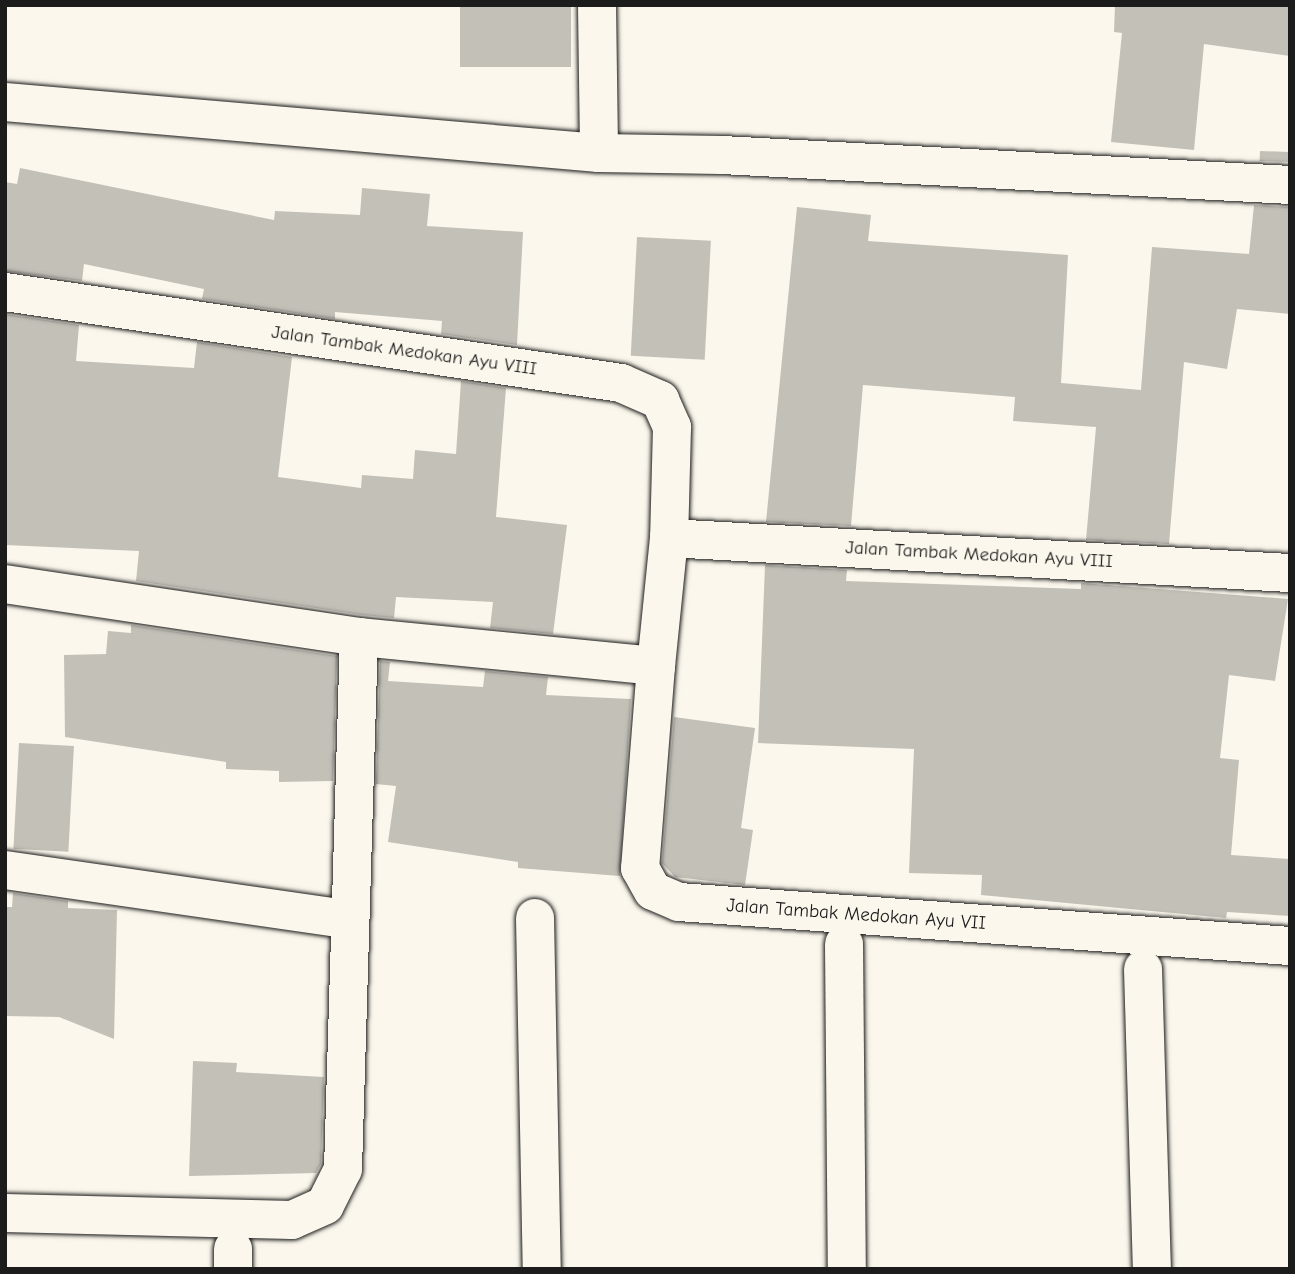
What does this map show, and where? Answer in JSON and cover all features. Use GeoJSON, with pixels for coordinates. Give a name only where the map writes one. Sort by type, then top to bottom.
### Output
{"type":"FeatureCollection","features":[{"type":"Feature","properties":{"kind":"street"},"geometry":{"type":"LineString","coordinates":[[597,5],[599,153]]}},
{"type":"Feature","properties":{"kind":"street"},"geometry":{"type":"LineString","coordinates":[[5,102],[599,153],[722,155],[1290,184]]}},
{"type":"Feature","properties":{"kind":"street","name":"Jalan Tambak Medokan Ayu VIII"},"geometry":{"type":"LineString","coordinates":[[5,292],[621,383],[660,400],[671,427],[669,538],[656,666]]}},
{"type":"Feature","properties":{"kind":"street","name":"Jalan Tambak Medokan Ayu VIII"},"geometry":{"type":"LineString","coordinates":[[669,538],[1290,573]]}},
{"type":"Feature","properties":{"kind":"street"},"geometry":{"type":"LineString","coordinates":[[5,584],[359,637],[656,666]]}},
{"type":"Feature","properties":{"kind":"street"},"geometry":{"type":"LineString","coordinates":[[5,1213],[292,1220],[326,1205],[343,1169],[347,919],[359,637]]}},
{"type":"Feature","properties":{"kind":"street","name":"Jalan Tambak Medokan Ayu VII"},"geometry":{"type":"LineString","coordinates":[[656,666],[640,868],[653,891],[679,902],[1290,946]]}},
{"type":"Feature","properties":{"kind":"street"},"geometry":{"type":"LineString","coordinates":[[5,870],[347,919]]}},
{"type":"Feature","properties":{"kind":"street"},"geometry":{"type":"LineString","coordinates":[[535,918],[542,1269]]}},
{"type":"Feature","properties":{"kind":"street"},"geometry":{"type":"LineString","coordinates":[[844,944],[847,1269]]}},
{"type":"Feature","properties":{"kind":"street"},"geometry":{"type":"LineString","coordinates":[[1143,969],[1152,1269]]}},
{"type":"Feature","properties":{"kind":"building"},"geometry":{"type":"Polygon","coordinates":[[[460,5],[571,5],[571,67],[460,67],[460,5]]]}},
{"type":"Feature","properties":{"kind":"building"},"geometry":{"type":"Polygon","coordinates":[[[1115,5],[1290,5],[1290,56],[1204,44],[1194,150],[1111,142],[1122,33],[1114,32],[1115,5]]]}},
{"type":"Feature","properties":{"kind":"building"},"geometry":{"type":"Polygon","coordinates":[[[1260,151],[1290,152],[1290,162],[1260,161],[1260,151]]]}},
{"type":"Feature","properties":{"kind":"building"},"geometry":{"type":"Polygon","coordinates":[[[20,168],[274,220],[275,211],[360,215],[362,188],[430,194],[427,226],[523,232],[517,345],[441,334],[442,321],[335,312],[335,319],[202,299],[204,289],[84,264],[82,281],[5,271],[5,182],[17,184],[20,168]]]}},
{"type":"Feature","properties":{"kind":"building"},"geometry":{"type":"Polygon","coordinates":[[[1254,205],[1290,207],[1290,314],[1237,309],[1227,369],[1184,362],[1169,544],[1086,540],[1096,427],[1013,421],[1015,397],[863,385],[851,526],[766,522],[797,207],[871,215],[868,241],[1068,255],[1061,383],[1141,390],[1152,247],[1249,254],[1254,205]]]}},
{"type":"Feature","properties":{"kind":"building"},"geometry":{"type":"Polygon","coordinates":[[[637,237],[711,241],[705,360],[631,356],[637,237]]]}},
{"type":"Feature","properties":{"kind":"building"},"geometry":{"type":"Polygon","coordinates":[[[5,314],[79,325],[76,361],[194,368],[197,342],[292,357],[278,477],[361,488],[362,475],[413,479],[415,450],[456,454],[461,381],[506,388],[496,517],[567,525],[553,634],[490,628],[493,602],[396,597],[394,618],[362,615],[136,581],[139,551],[5,545],[5,314]]]}},
{"type":"Feature","properties":{"kind":"building"},"geometry":{"type":"Polygon","coordinates":[[[765,565],[847,570],[846,581],[1081,589],[1081,583],[1288,599],[1275,681],[1229,675],[1220,758],[1239,760],[1231,855],[1290,859],[1290,916],[1227,912],[1226,918],[981,895],[982,875],[909,873],[914,749],[758,743],[765,565]]]}},
{"type":"Feature","properties":{"kind":"building"},"geometry":{"type":"Polygon","coordinates":[[[131,625],[337,656],[333,781],[279,782],[279,771],[226,769],[226,762],[65,737],[64,655],[106,654],[108,631],[131,633],[131,625]]]}},
{"type":"Feature","properties":{"kind":"building"},"geometry":{"type":"Polygon","coordinates":[[[380,661],[390,662],[388,681],[483,687],[485,671],[548,677],[546,695],[631,699],[620,876],[518,868],[518,862],[388,842],[396,786],[376,784],[380,661]]]}},
{"type":"Feature","properties":{"kind":"building"},"geometry":{"type":"Polygon","coordinates":[[[674,717],[755,728],[741,828],[753,830],[745,885],[675,877],[662,863],[674,717]]]}},
{"type":"Feature","properties":{"kind":"building"},"geometry":{"type":"Polygon","coordinates":[[[19,743],[74,746],[68,852],[13,849],[19,743]]]}},
{"type":"Feature","properties":{"kind":"building"},"geometry":{"type":"Polygon","coordinates":[[[13,893],[68,901],[68,908],[117,910],[114,1039],[59,1017],[5,1016],[5,907],[12,907],[13,893]]]}},
{"type":"Feature","properties":{"kind":"building"},"geometry":{"type":"Polygon","coordinates":[[[193,1061],[237,1063],[236,1072],[324,1077],[321,1164],[316,1173],[189,1176],[193,1061]]]}}]}
